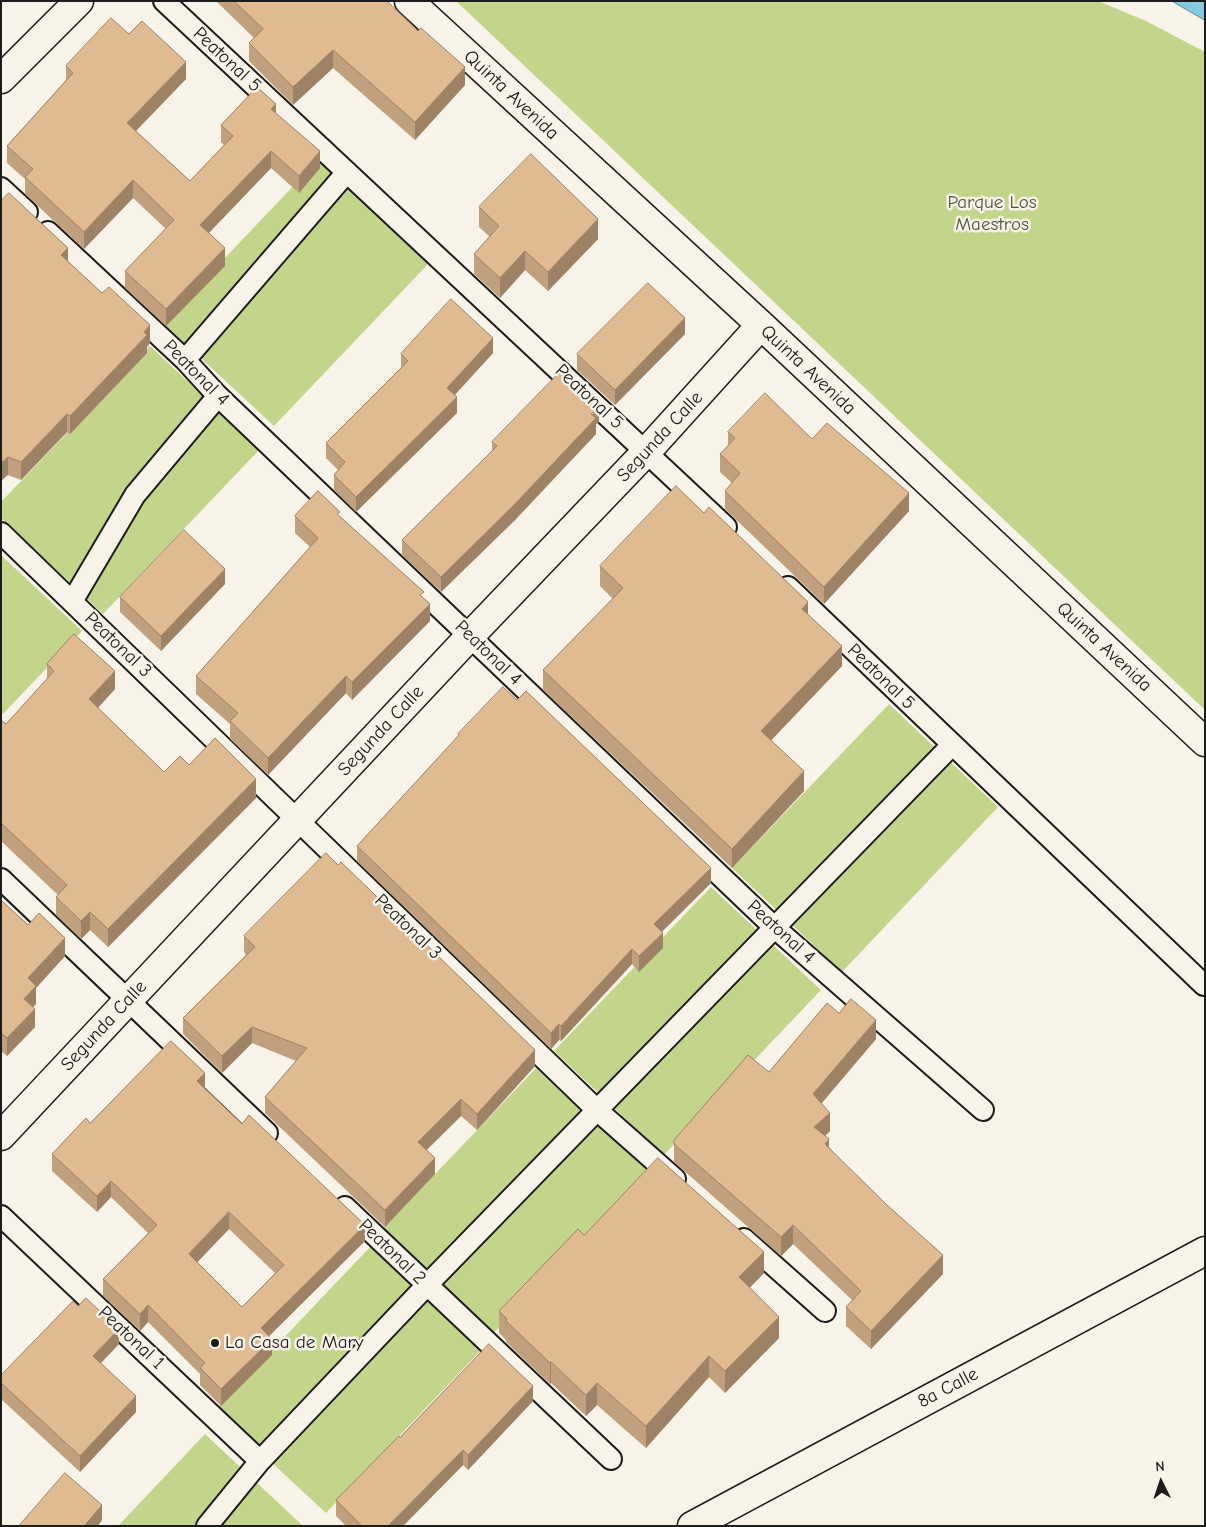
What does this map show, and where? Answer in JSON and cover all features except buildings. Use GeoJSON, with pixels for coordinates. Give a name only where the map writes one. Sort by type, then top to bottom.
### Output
{"type":"FeatureCollection","features":[{"type":"Feature","properties":{"kind":"street"},"geometry":{"type":"LineString","coordinates":[[1,79],[79,1]]}},
{"type":"Feature","properties":{"kind":"street","name":"Quinta Avenida"},"geometry":{"type":"LineString","coordinates":[[409,1],[762,326],[1205,742]]}},
{"type":"Feature","properties":{"kind":"street","name":"Segunda Calle"},"geometry":{"type":"LineString","coordinates":[[1,1136],[470,636],[647,451],[762,326]]}},
{"type":"Feature","properties":{"kind":"street","name":"8a Calle"},"geometry":{"type":"LineString","coordinates":[[692,1526],[1205,1251]]}},
{"type":"Feature","properties":{"kind":"lane","name":"Peatonal 5"},"geometry":{"type":"LineString","coordinates":[[164,1],[647,451],[739,540]]}},
{"type":"Feature","properties":{"kind":"lane"},"geometry":{"type":"LineString","coordinates":[[184,360],[346,172]]}},
{"type":"Feature","properties":{"kind":"lane","name":"Peatonal 4"},"geometry":{"type":"LineString","coordinates":[[1,188],[184,360],[218,396],[775,928],[983,1110]]}},
{"type":"Feature","properties":{"kind":"lane"},"geometry":{"type":"LineString","coordinates":[[73,600],[135,494],[218,396]]}},
{"type":"Feature","properties":{"kind":"lane","name":"Peatonal 3"},"geometry":{"type":"LineString","coordinates":[[1,533],[73,600],[598,1111],[686,1188]]}},
{"type":"Feature","properties":{"kind":"lane","name":"Peatonal 5"},"geometry":{"type":"LineString","coordinates":[[775,574],[1204,985]]}},
{"type":"Feature","properties":{"kind":"lane"},"geometry":{"type":"LineString","coordinates":[[207,1526],[260,1461],[427,1285],[952,745]]}},
{"type":"Feature","properties":{"kind":"lane"},"geometry":{"type":"LineString","coordinates":[[1,879],[278,1143]]}},
{"type":"Feature","properties":{"kind":"lane","name":"Peatonal 2"},"geometry":{"type":"LineString","coordinates":[[335,1197],[610,1459]]}},
{"type":"Feature","properties":{"kind":"lane","name":"Peatonal 1"},"geometry":{"type":"LineString","coordinates":[[1,1216],[260,1461]]}},
{"type":"Feature","properties":{"kind":"lane"},"geometry":{"type":"LineString","coordinates":[[730,1227],[825,1311]]}},
{"type":"Feature","properties":{"kind":"green space","name":"Parque Los Maestros"},"geometry":{"type":"Polygon","coordinates":[[[456,1],[1098,1],[1146,21],[1205,52],[1205,710],[456,1]]]}},
{"type":"Feature","properties":{"kind":"green space"},"geometry":{"type":"Polygon","coordinates":[[[320,158],[430,262],[274,426],[163,323],[320,158]]]}},
{"type":"Feature","properties":{"kind":"green space"},"geometry":{"type":"Polygon","coordinates":[[[150,346],[260,449],[103,614],[1,518],[1,502],[150,346]]]}},
{"type":"Feature","properties":{"kind":"green space"},"geometry":{"type":"Polygon","coordinates":[[[1,555],[82,631],[1,716],[1,555]]]}},
{"type":"Feature","properties":{"kind":"green space"},"geometry":{"type":"Polygon","coordinates":[[[889,704],[998,807],[842,972],[732,868],[889,704]]]}},
{"type":"Feature","properties":{"kind":"green space"},"geometry":{"type":"Polygon","coordinates":[[[711,887],[821,990],[664,1155],[554,1051],[711,887]]]}},
{"type":"Feature","properties":{"kind":"green space"},"geometry":{"type":"Polygon","coordinates":[[[538,1066],[648,1171],[492,1335],[381,1231],[538,1066]]]}},
{"type":"Feature","properties":{"kind":"green space"},"geometry":{"type":"Polygon","coordinates":[[[372,1245],[482,1349],[326,1513],[215,1410],[372,1245]]]}},
{"type":"Feature","properties":{"kind":"green space"},"geometry":{"type":"Polygon","coordinates":[[[205,1434],[303,1526],[118,1526],[205,1434]]]}},
{"type":"Feature","properties":{"kind":"water"},"geometry":{"type":"Polygon","coordinates":[[[1172,1],[1205,1],[1205,20],[1172,1]]]}},
{"type":"Feature","properties":{"kind":"place","name":"La Casa de Mary"},"geometry":{"type":"Point","coordinates":[215,1343]}}]}
